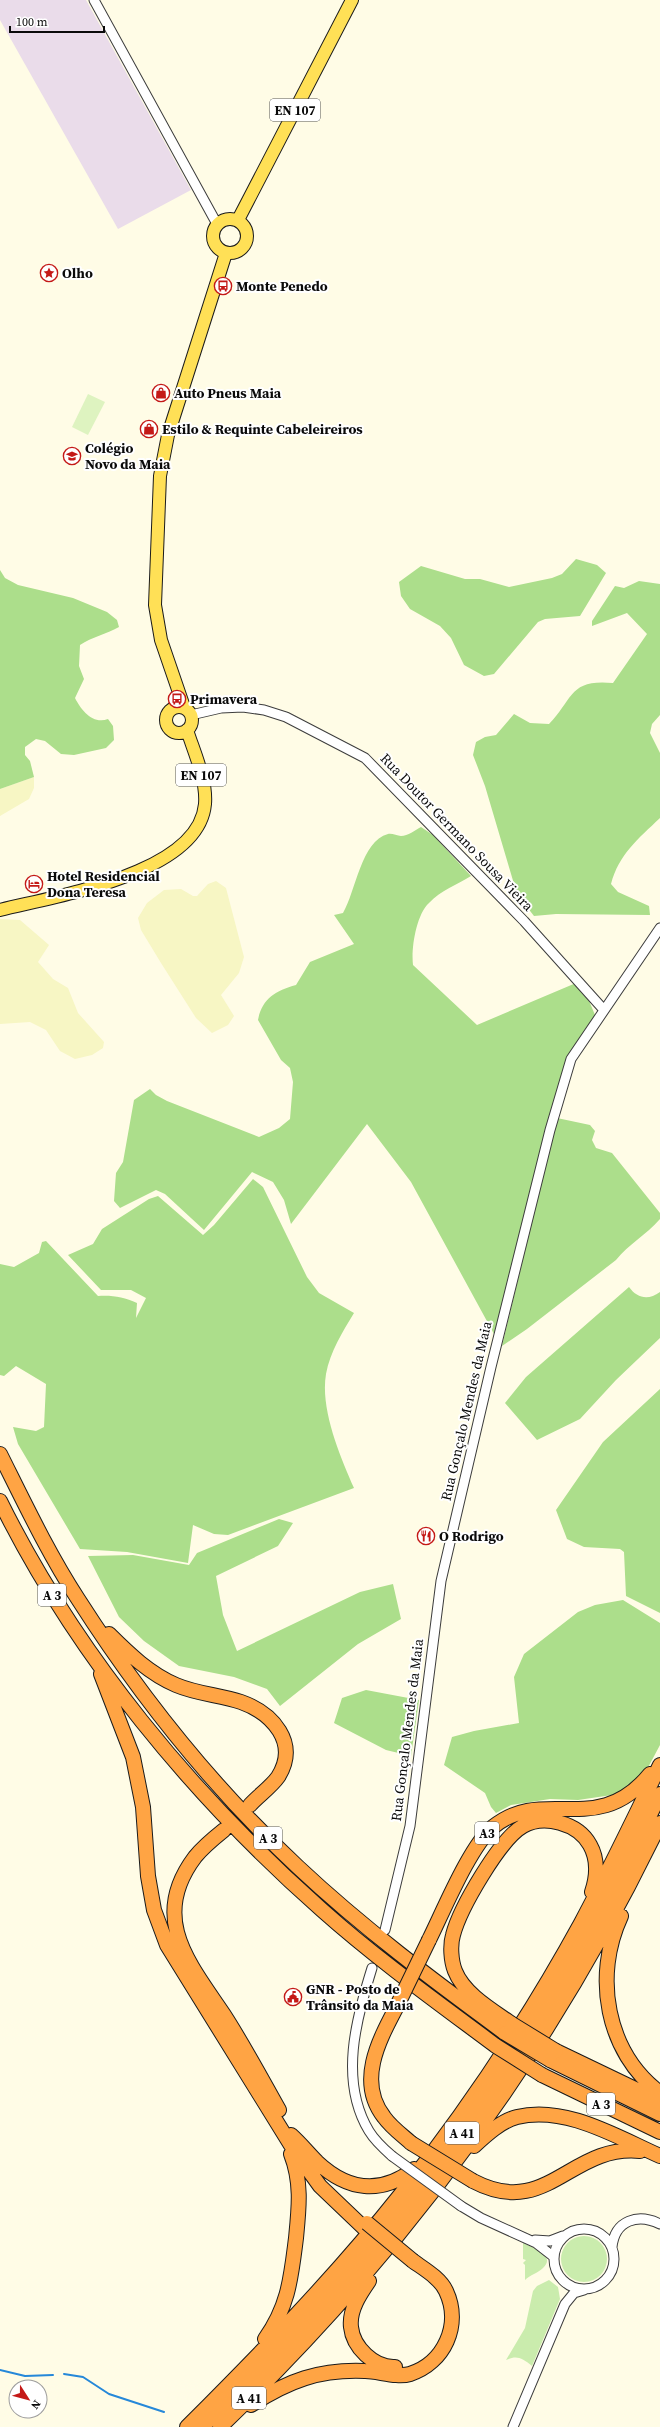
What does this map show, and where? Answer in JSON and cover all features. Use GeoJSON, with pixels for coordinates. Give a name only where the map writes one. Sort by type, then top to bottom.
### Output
{"type":"FeatureCollection","features":[{"type":"Feature","properties":{"kind":"highway","name":"A 3"},"geometry":{"type":"LineString","coordinates":[[0,1454],[77,1597],[169,1728],[261,1832],[298,1868],[375,1935],[509,2029]]}},
{"type":"Feature","properties":{"kind":"highway","name":"A 3"},"geometry":{"type":"LineString","coordinates":[[0,1501],[34,1566],[87,1649],[197,1785],[266,1859],[322,1910],[390,1967],[496,2046],[542,2075],[660,2132]]}},
{"type":"Feature","properties":{"kind":"highway"},"geometry":{"type":"LineString","coordinates":[[77,1597],[125,1650],[153,1672],[177,1686],[242,1702],[266,1715],[279,1727],[285,1741],[284,1759],[278,1776],[250,1805]]}},
{"type":"Feature","properties":{"kind":"highway"},"geometry":{"type":"LineString","coordinates":[[87,1649],[102,1677],[133,1757],[143,1806],[148,1876],[154,1910],[167,1945],[278,2124],[320,2186],[411,2263],[433,2286],[445,2306],[446,2323],[441,2341],[429,2357],[410,2366],[388,2368],[368,2358],[356,2341],[351,2326],[354,2306],[360,2293],[376,2272],[381,2256]]}},
{"type":"Feature","properties":{"kind":"highway","name":"A3"},"geometry":{"type":"LineString","coordinates":[[655,2154],[626,2150],[609,2152],[527,2193],[500,2192],[473,2181],[411,2143],[384,2118],[378,2108],[370,2085],[374,2056],[396,2008],[474,1852],[492,1828],[511,1815],[540,1809],[603,1808],[623,1800],[638,1788],[660,1760]]}},
{"type":"Feature","properties":{"kind":"highway"},"geometry":{"type":"LineString","coordinates":[[187,2427],[240,2375],[320,2290],[402,2192],[438,2144],[523,2020],[581,1923],[660,1765]]}},
{"type":"Feature","properties":{"kind":"highway","name":"A 41"},"geometry":{"type":"LineString","coordinates":[[202,2427],[264,2366],[344,2280],[400,2213],[464,2130],[504,2073],[565,1977],[612,1891],[660,1794]]}},
{"type":"Feature","properties":{"kind":"highway"},"geometry":{"type":"LineString","coordinates":[[581,1923],[596,1875],[596,1865],[590,1845],[580,1833],[562,1823],[542,1820],[524,1825],[508,1837],[491,1862],[460,1918],[452,1935],[451,1951],[454,1970],[463,1984],[509,2029],[553,2056],[660,2100]]}},
{"type":"Feature","properties":{"kind":"highway","name":"A 41"},"geometry":{"type":"LineString","coordinates":[[222,2424],[305,2341],[381,2256],[455,2164],[548,2028],[592,1954],[638,1868],[660,1823]]}},
{"type":"Feature","properties":{"kind":"highway"},"geometry":{"type":"LineString","coordinates":[[224,1830],[196,1856],[184,1873],[177,1896],[174,1921],[179,1945],[250,2059],[292,2135],[324,2182],[366,2226]]}},
{"type":"Feature","properties":{"kind":"highway"},"geometry":{"type":"LineString","coordinates":[[638,1868],[634,1891],[620,1919],[609,1949],[606,1991],[611,2019],[621,2045],[639,2073],[660,2093]]}},
{"type":"Feature","properties":{"kind":"highway","name":"A 3"},"geometry":{"type":"LineString","coordinates":[[553,2056],[660,2114]]}},
{"type":"Feature","properties":{"kind":"highway"},"geometry":{"type":"LineString","coordinates":[[455,2164],[496,2128],[516,2117],[540,2114],[570,2119],[655,2154]]}},
{"type":"Feature","properties":{"kind":"highway"},"geometry":{"type":"LineString","coordinates":[[240,2375],[278,2320],[290,2287],[293,2270],[300,2202],[299,2184],[297,2169],[278,2124]]}},
{"type":"Feature","properties":{"kind":"highway"},"geometry":{"type":"LineString","coordinates":[[292,2135],[330,2173],[349,2183],[367,2186],[387,2185],[400,2180],[420,2165],[438,2144]]}},
{"type":"Feature","properties":{"kind":"highway"},"geometry":{"type":"LineString","coordinates":[[222,2424],[284,2386],[327,2371],[365,2371],[408,2375],[432,2363],[447,2343],[451,2327],[451,2307],[446,2291],[438,2280],[411,2263]]}},
{"type":"Feature","properties":{"kind":"main road","name":"EN 107"},"geometry":{"type":"LineString","coordinates":[[238,220],[352,0]]}},
{"type":"Feature","properties":{"kind":"main road"},"geometry":{"type":"LineString","coordinates":[[229,218],[238,220],[246,230],[246,242],[239,250],[226,253],[219,249],[214,243],[213,235],[217,224],[229,218]]}},
{"type":"Feature","properties":{"kind":"main road"},"geometry":{"type":"LineString","coordinates":[[187,711],[170,709],[166,722],[174,732],[187,730],[192,723],[161,640],[155,606],[160,476],[167,439],[226,253]]}},
{"type":"Feature","properties":{"kind":"main road","name":"EN 107"},"geometry":{"type":"LineString","coordinates":[[0,910],[116,880],[177,850],[186,843],[201,822],[205,802],[203,783],[187,730]]}},
{"type":"Feature","properties":{"kind":"street"},"geometry":{"type":"LineString","coordinates":[[94,0],[195,189],[217,224]]}},
{"type":"Feature","properties":{"kind":"street","name":"Rua Doutor Germano Sousa Vieira"},"geometry":{"type":"LineString","coordinates":[[187,711],[243,707],[264,710],[286,718],[365,758],[524,921],[604,1010]]}},
{"type":"Feature","properties":{"kind":"street","name":"Rua Gonçalo Mendes da Maia"},"geometry":{"type":"LineString","coordinates":[[385,1930],[410,1826],[441,1581],[480,1410],[566,1074],[571,1059],[660,928]]}},
{"type":"Feature","properties":{"kind":"street"},"geometry":{"type":"LineString","coordinates":[[372,1968],[356,2019],[353,2064],[354,2088],[358,2107],[370,2132],[392,2156],[462,2206],[487,2221],[528,2238],[543,2247],[554,2257]]}},
{"type":"Feature","properties":{"kind":"street"},"geometry":{"type":"LineString","coordinates":[[528,2238],[550,2241],[585,2228],[608,2234],[619,2230],[634,2219],[641,2217],[660,2224]]}},
{"type":"Feature","properties":{"kind":"street"},"geometry":{"type":"LineString","coordinates":[[612,2247],[619,2230]]}},
{"type":"Feature","properties":{"kind":"street"},"geometry":{"type":"LineString","coordinates":[[513,2427],[565,2304],[574,2293],[600,2284],[610,2274],[613,2266],[612,2247],[609,2241],[598,2231]]}},
{"type":"Feature","properties":{"kind":"street"},"geometry":{"type":"LineString","coordinates":[[565,2304],[566,2291],[564,2282],[556,2271],[554,2257],[557,2244],[566,2234]]}},
{"type":"Feature","properties":{"kind":"street"},"geometry":{"type":"LineString","coordinates":[[564,2282],[572,2286],[587,2289]]}},
{"type":"Feature","properties":{"kind":"shaded area"},"geometry":{"type":"Polygon","coordinates":[[[0,0],[86,0],[191,190],[118,229],[0,20],[0,0]]]}},
{"type":"Feature","properties":{"kind":"green space"},"geometry":{"type":"Polygon","coordinates":[[[88,394],[105,402],[88,435],[72,427],[88,394]]]}},
{"type":"Feature","properties":{"kind":"green space"},"geometry":{"type":"Polygon","coordinates":[[[576,559],[597,565],[606,573],[580,616],[545,619],[538,622],[494,674],[484,676],[464,665],[451,638],[440,626],[410,609],[401,596],[399,582],[421,566],[465,579],[480,579],[509,587],[552,578],[562,574],[576,559]]]}},
{"type":"Feature","properties":{"kind":"green space"},"geometry":{"type":"Polygon","coordinates":[[[0,570],[5,578],[18,585],[73,598],[107,612],[117,620],[119,627],[80,645],[79,666],[84,679],[75,698],[84,712],[88,715],[97,720],[108,719],[113,726],[114,740],[106,748],[74,755],[61,754],[45,741],[36,739],[25,747],[25,755],[30,761],[34,777],[0,789],[0,570]]]}},
{"type":"Feature","properties":{"kind":"green space"},"geometry":{"type":"Polygon","coordinates":[[[639,581],[660,584],[660,715],[652,724],[650,733],[660,753],[660,818],[624,855],[614,873],[611,884],[618,892],[649,906],[650,915],[556,914],[534,916],[517,894],[485,786],[473,755],[476,742],[485,737],[496,735],[514,714],[530,723],[549,724],[574,692],[580,687],[588,684],[613,683],[647,634],[627,613],[592,626],[592,621],[615,586],[624,588],[639,581]]]}},
{"type":"Feature","properties":{"kind":"green space"},"geometry":{"type":"Polygon","coordinates":[[[34,777],[34,788],[29,799],[0,816],[0,789],[34,777]]]}},
{"type":"Feature","properties":{"kind":"green space"},"geometry":{"type":"Polygon","coordinates":[[[421,827],[433,835],[471,876],[438,895],[424,908],[415,932],[413,965],[477,1025],[576,983],[587,996],[595,1015],[573,1054],[556,1095],[494,1334],[411,1182],[367,1124],[291,1224],[284,1200],[273,1182],[252,1172],[204,1230],[165,1194],[156,1190],[120,1208],[114,1201],[116,1173],[123,1162],[134,1100],[150,1089],[156,1095],[167,1101],[259,1137],[279,1128],[290,1119],[293,1082],[290,1068],[281,1060],[258,1020],[260,1013],[266,1001],[276,993],[296,985],[310,962],[354,944],[334,915],[343,913],[348,904],[365,856],[371,846],[388,834],[404,836],[421,827]]]}},
{"type":"Feature","properties":{"kind":"green space"},"geometry":{"type":"Polygon","coordinates":[[[216,881],[226,888],[244,957],[239,973],[221,995],[234,1016],[228,1025],[212,1033],[196,1018],[141,930],[138,918],[147,903],[164,890],[181,889],[193,896],[197,896],[208,884],[216,881]]]}},
{"type":"Feature","properties":{"kind":"green space"},"geometry":{"type":"Polygon","coordinates":[[[0,919],[20,920],[49,945],[38,962],[53,979],[68,988],[78,1013],[104,1042],[103,1048],[92,1055],[75,1059],[60,1051],[46,1030],[30,1022],[0,1024],[0,919]]]}},
{"type":"Feature","properties":{"kind":"green space"},"geometry":{"type":"Polygon","coordinates":[[[557,1118],[590,1125],[595,1131],[592,1140],[596,1148],[612,1153],[660,1213],[660,1219],[626,1249],[616,1260],[527,1329],[502,1346],[557,1118]]]}},
{"type":"Feature","properties":{"kind":"green space"},"geometry":{"type":"Polygon","coordinates":[[[253,1179],[263,1187],[307,1277],[319,1293],[354,1313],[337,1342],[328,1366],[325,1388],[326,1402],[332,1432],[354,1488],[228,1535],[214,1534],[193,1525],[188,1563],[127,1552],[80,1549],[18,1444],[13,1427],[36,1431],[44,1427],[46,1384],[16,1366],[4,1376],[0,1375],[0,1264],[14,1267],[39,1253],[42,1242],[46,1241],[98,1296],[118,1297],[137,1303],[136,1318],[146,1298],[131,1290],[101,1290],[68,1255],[93,1244],[102,1229],[149,1199],[158,1196],[203,1235],[214,1225],[253,1179]]]}},
{"type":"Feature","properties":{"kind":"green space"},"geometry":{"type":"Polygon","coordinates":[[[629,1287],[636,1294],[643,1297],[651,1297],[660,1292],[660,1338],[616,1380],[580,1419],[537,1440],[505,1403],[526,1377],[629,1287]]]}},
{"type":"Feature","properties":{"kind":"green space"},"geometry":{"type":"Polygon","coordinates":[[[660,1389],[660,1613],[626,1596],[624,1552],[620,1549],[584,1547],[567,1539],[556,1510],[603,1442],[660,1389]]]}},
{"type":"Feature","properties":{"kind":"green space"},"geometry":{"type":"Polygon","coordinates":[[[279,1519],[293,1523],[278,1546],[216,1576],[223,1615],[237,1651],[360,1592],[393,1584],[401,1619],[358,1644],[280,1706],[267,1689],[234,1677],[179,1666],[144,1641],[119,1617],[88,1556],[133,1555],[189,1565],[197,1553],[279,1519]]]}},
{"type":"Feature","properties":{"kind":"green space"},"geometry":{"type":"Polygon","coordinates":[[[623,1600],[660,1623],[660,1745],[644,1775],[629,1788],[612,1795],[578,1800],[550,1799],[511,1805],[496,1813],[491,1807],[485,1793],[444,1765],[452,1737],[474,1731],[519,1723],[514,1677],[524,1654],[578,1612],[595,1605],[623,1600]]]}},
{"type":"Feature","properties":{"kind":"green space"},"geometry":{"type":"Polygon","coordinates":[[[366,1690],[419,1700],[411,1756],[386,1750],[334,1723],[342,1698],[366,1690]]]}},
{"type":"Feature","properties":{"kind":"green space"},"geometry":{"type":"Polygon","coordinates":[[[580,2236],[588,2236],[597,2240],[603,2246],[607,2259],[603,2272],[597,2278],[588,2282],[580,2282],[571,2278],[565,2272],[561,2263],[561,2255],[565,2246],[571,2240],[580,2236]]]}},
{"type":"Feature","properties":{"kind":"green space"},"geometry":{"type":"Polygon","coordinates":[[[523,2243],[537,2249],[545,2255],[547,2259],[543,2268],[525,2280],[525,2265],[523,2263],[526,2260],[523,2259],[523,2243]]]}},
{"type":"Feature","properties":{"kind":"green space"},"geometry":{"type":"Polygon","coordinates":[[[549,2280],[558,2287],[560,2299],[532,2366],[519,2358],[506,2360],[525,2328],[533,2291],[537,2286],[549,2280]]]}},
{"type":"Feature","properties":{"kind":"waterway"},"geometry":{"type":"LineString","coordinates":[[0,2370],[25,2376],[53,2375]]}},
{"type":"Feature","properties":{"kind":"waterway"},"geometry":{"type":"LineString","coordinates":[[64,2374],[83,2377],[109,2394],[164,2412]]}},
{"type":"Feature","properties":{"kind":"place","name":"Olho"},"geometry":{"type":"Point","coordinates":[49,273]}},
{"type":"Feature","properties":{"kind":"place","name":"Monte Penedo"},"geometry":{"type":"Point","coordinates":[223,286]}},
{"type":"Feature","properties":{"kind":"place","name":"Auto Pneus Maia"},"geometry":{"type":"Point","coordinates":[161,393]}},
{"type":"Feature","properties":{"kind":"place","name":"Estilo & Requinte Cabeleireiros"},"geometry":{"type":"Point","coordinates":[149,429]}},
{"type":"Feature","properties":{"kind":"place","name":"Colégio Novo da Maia"},"geometry":{"type":"Point","coordinates":[72,456]}},
{"type":"Feature","properties":{"kind":"place","name":"Primavera"},"geometry":{"type":"Point","coordinates":[177,699]}},
{"type":"Feature","properties":{"kind":"place","name":"Hotel Residencial Dona Teresa"},"geometry":{"type":"Point","coordinates":[34,884]}},
{"type":"Feature","properties":{"kind":"place","name":"O Rodrigo"},"geometry":{"type":"Point","coordinates":[426,1536]}},
{"type":"Feature","properties":{"kind":"place","name":"GNR - Posto de Trânsito da Maia"},"geometry":{"type":"Point","coordinates":[293,1997]}}]}
